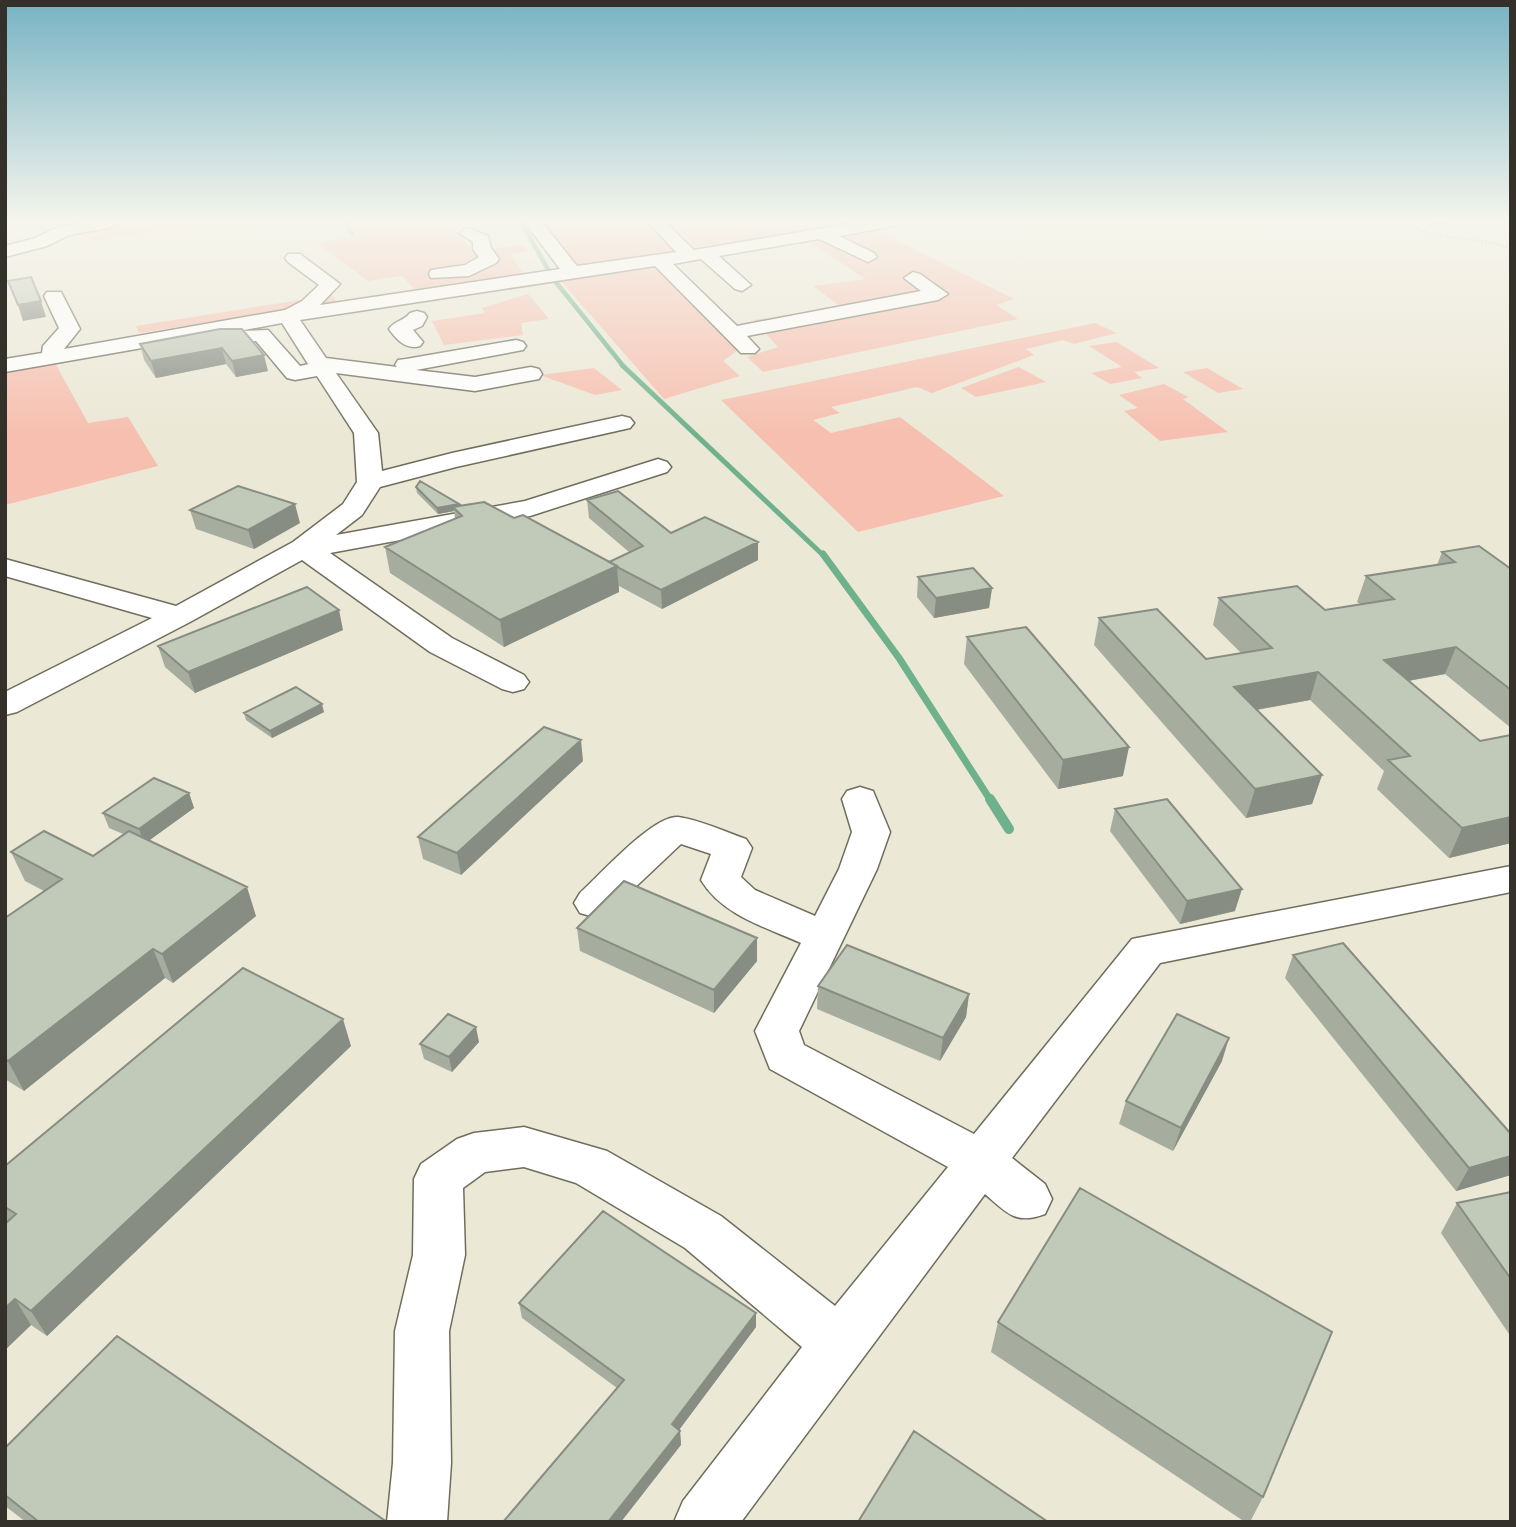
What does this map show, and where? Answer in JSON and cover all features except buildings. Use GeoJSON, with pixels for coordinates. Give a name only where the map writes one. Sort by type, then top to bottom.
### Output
{"type":"FeatureCollection","features":[{"type":"Feature","properties":{"kind":"street"},"geometry":{"type":"LineString","coordinates":[[298,310],[322,291]]}},
{"type":"Feature","properties":{"kind":"street"},"geometry":{"type":"LineString","coordinates":[[298,310],[352,291]]}},
{"type":"Feature","properties":{"kind":"street"},"geometry":{"type":"LineString","coordinates":[[5,366],[298,310],[463,291]]}},
{"type":"Feature","properties":{"kind":"street"},"geometry":{"type":"LineString","coordinates":[[390,301],[417,317],[496,299],[490,291]]}},
{"type":"Feature","properties":{"kind":"street"},"geometry":{"type":"LineString","coordinates":[[690,291],[749,350]]}},
{"type":"Feature","properties":{"kind":"street"},"geometry":{"type":"LineString","coordinates":[[732,333],[938,293],[935,291]]}},
{"type":"Feature","properties":{"kind":"street"},"geometry":{"type":"LineString","coordinates":[[53,358],[53,346],[70,329],[54,296]]}},
{"type":"Feature","properties":{"kind":"street"},"geometry":{"type":"LineString","coordinates":[[5,705],[179,616],[303,548],[353,509],[370,482],[366,433],[321,366],[298,310]]}},
{"type":"Feature","properties":{"kind":"street"},"geometry":{"type":"LineString","coordinates":[[414,342],[399,329],[415,322],[417,317]]}},
{"type":"Feature","properties":{"kind":"street"},"geometry":{"type":"LineString","coordinates":[[118,346],[124,356],[261,334],[295,373],[321,366],[475,384],[531,374]]}},
{"type":"Feature","properties":{"kind":"street"},"geometry":{"type":"LineString","coordinates":[[371,371],[516,346]]}},
{"type":"Feature","properties":{"kind":"street"},"geometry":{"type":"LineString","coordinates":[[370,482],[452,460],[622,423]]}},
{"type":"Feature","properties":{"kind":"street"},"geometry":{"type":"LineString","coordinates":[[303,548],[530,508],[658,467]]}},
{"type":"Feature","properties":{"kind":"street"},"geometry":{"type":"LineString","coordinates":[[303,548],[347,576],[441,646],[513,682]]}},
{"type":"Feature","properties":{"kind":"street"},"geometry":{"type":"LineString","coordinates":[[7,570],[179,616]]}},
{"type":"Feature","properties":{"kind":"street"},"geometry":{"type":"LineString","coordinates":[[860,799],[871,832],[858,869],[777,1031],[786,1056],[981,1161],[1027,1199]]}},
{"type":"Feature","properties":{"kind":"street"},"geometry":{"type":"LineString","coordinates":[[594,903],[658,842],[676,829],[733,848],[720,880],[741,900],[823,936]]}},
{"type":"Feature","properties":{"kind":"street"},"geometry":{"type":"LineString","coordinates":[[704,1522],[839,1343],[1146,950],[1230,936],[1511,879]]}},
{"type":"Feature","properties":{"kind":"street"},"geometry":{"type":"LineString","coordinates":[[417,1522],[422,1463],[422,1331],[439,1255],[438,1179],[474,1153],[524,1147],[590,1166],[703,1232],[839,1343]]}},
{"type":"Feature","properties":{"kind":"shaded area"},"geometry":{"type":"Polygon","coordinates":[[[570,291],[681,291],[738,350],[723,361],[740,376],[664,399],[570,291]]]}},
{"type":"Feature","properties":{"kind":"shaded area"},"geometry":{"type":"Polygon","coordinates":[[[820,291],[999,291],[1014,299],[996,305],[1018,319],[763,372],[747,357],[778,347],[753,320],[841,307],[820,291]]]}},
{"type":"Feature","properties":{"kind":"shaded area"},"geometry":{"type":"Polygon","coordinates":[[[528,294],[549,319],[521,323],[523,335],[444,345],[432,321],[485,313],[482,308],[528,294]]]}},
{"type":"Feature","properties":{"kind":"shaded area"},"geometry":{"type":"Polygon","coordinates":[[[332,295],[337,302],[139,333],[136,326],[332,295]]]}},
{"type":"Feature","properties":{"kind":"shaded area"},"geometry":{"type":"Polygon","coordinates":[[[1095,323],[1117,333],[1074,344],[1063,340],[1026,349],[1034,355],[932,393],[917,387],[831,407],[840,413],[813,420],[831,433],[900,417],[1004,496],[858,532],[721,400],[1095,323]]]}},
{"type":"Feature","properties":{"kind":"shaded area"},"geometry":{"type":"Polygon","coordinates":[[[1117,342],[1159,368],[1134,372],[1142,378],[1110,384],[1091,373],[1122,367],[1089,346],[1117,342]]]}},
{"type":"Feature","properties":{"kind":"shaded area"},"geometry":{"type":"Polygon","coordinates":[[[55,363],[88,423],[128,417],[158,466],[5,505],[5,372],[55,363]]]}},
{"type":"Feature","properties":{"kind":"shaded area"},"geometry":{"type":"Polygon","coordinates":[[[1019,367],[1046,382],[976,397],[961,388],[1019,367]]]}},
{"type":"Feature","properties":{"kind":"shaded area"},"geometry":{"type":"Polygon","coordinates":[[[594,368],[622,390],[595,395],[540,375],[594,368]]]}},
{"type":"Feature","properties":{"kind":"shaded area"},"geometry":{"type":"Polygon","coordinates":[[[1207,368],[1243,389],[1218,393],[1183,372],[1207,368]]]}},
{"type":"Feature","properties":{"kind":"shaded area"},"geometry":{"type":"Polygon","coordinates":[[[1164,384],[1188,397],[1183,399],[1228,432],[1160,441],[1124,411],[1138,408],[1119,395],[1164,384]]]}},
{"type":"Feature","properties":{"kind":"waterway"},"geometry":{"type":"LineString","coordinates":[[563,291],[624,367]]}},
{"type":"Feature","properties":{"kind":"waterway"},"geometry":{"type":"LineString","coordinates":[[624,367],[824,556]]}},
{"type":"Feature","properties":{"kind":"waterway"},"geometry":{"type":"LineString","coordinates":[[823,554],[899,658],[991,801]]}},
{"type":"Feature","properties":{"kind":"waterway"},"geometry":{"type":"LineString","coordinates":[[990,799],[1009,829]]}}]}
